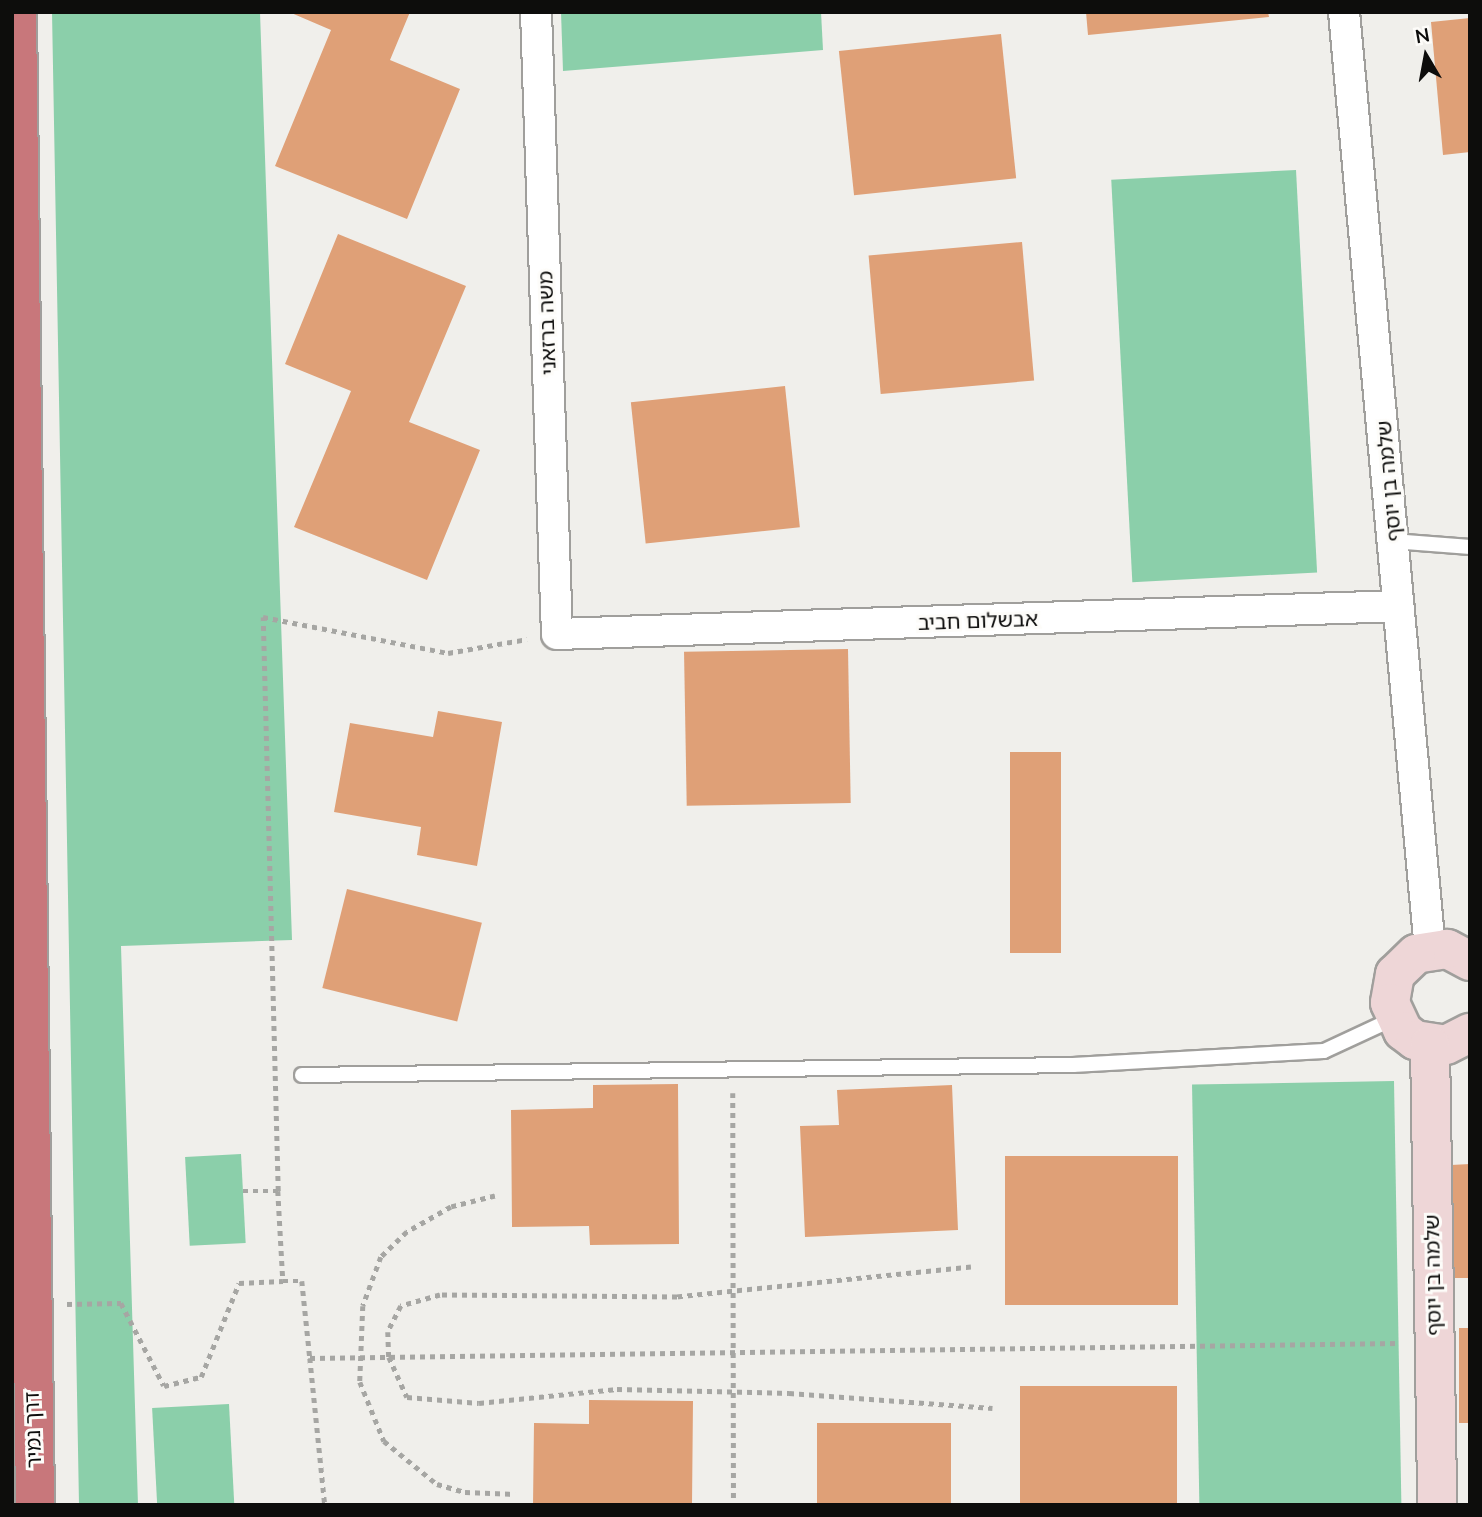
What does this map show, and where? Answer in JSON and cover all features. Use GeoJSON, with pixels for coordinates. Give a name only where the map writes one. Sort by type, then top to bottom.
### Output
{"type":"FeatureCollection","features":[{"type":"Feature","properties":{"kind":"highway","name":"דרך נמיר"},"geometry":{"type":"LineString","coordinates":[[17,12],[29,1308],[35,1505]]}},
{"type":"Feature","properties":{"kind":"street","name":"משה ברזאני"},"geometry":{"type":"LineString","coordinates":[[536,12],[557,634]]}},
{"type":"Feature","properties":{"kind":"street","name":"שלמה בן יוסף"},"geometry":{"type":"LineString","coordinates":[[1344,12],[1430,949]]}},
{"type":"Feature","properties":{"kind":"street","name":"אבשלום חביב"},"geometry":{"type":"LineString","coordinates":[[557,634],[1399,606]]}},
{"type":"Feature","properties":{"kind":"street"},"geometry":{"type":"LineString","coordinates":[[1470,961],[1447,949],[1430,949],[1404,962],[1395,974],[1390,996],[1395,1018],[1403,1031],[1430,1045],[1446,1045],[1470,1033]]}},
{"type":"Feature","properties":{"kind":"street","name":"שלמה בן יוסף"},"geometry":{"type":"LineString","coordinates":[[1430,1045],[1432,1342],[1437,1505]]}},
{"type":"Feature","properties":{"kind":"lane"},"geometry":{"type":"LineString","coordinates":[[1393,541],[1470,547]]}},
{"type":"Feature","properties":{"kind":"lane"},"geometry":{"type":"LineString","coordinates":[[302,1074],[1073,1065],[1324,1051],[1395,1018]]}},
{"type":"Feature","properties":{"kind":"path"},"geometry":{"type":"LineString","coordinates":[[283,1281],[278,1191],[263,617],[448,653],[557,634]]}},
{"type":"Feature","properties":{"kind":"path"},"geometry":{"type":"LineString","coordinates":[[733,1071],[734,1505]]}},
{"type":"Feature","properties":{"kind":"path"},"geometry":{"type":"LineString","coordinates":[[243,1191],[278,1191]]}},
{"type":"Feature","properties":{"kind":"path"},"geometry":{"type":"LineString","coordinates":[[495,1196],[451,1207],[407,1232],[381,1257],[363,1306],[359,1382],[384,1441],[437,1484],[465,1492],[514,1494]]}},
{"type":"Feature","properties":{"kind":"path"},"geometry":{"type":"LineString","coordinates":[[971,1267],[677,1297],[440,1295],[401,1306],[388,1332],[389,1357],[407,1397],[479,1404],[617,1390],[732,1392],[992,1408]]}},
{"type":"Feature","properties":{"kind":"path"},"geometry":{"type":"LineString","coordinates":[[29,1308],[121,1303],[164,1386],[201,1377],[239,1283],[302,1281],[325,1505]]}},
{"type":"Feature","properties":{"kind":"path"},"geometry":{"type":"LineString","coordinates":[[310,1358],[1432,1342]]}},
{"type":"Feature","properties":{"kind":"green space"},"geometry":{"type":"Polygon","coordinates":[[[52,12],[260,12],[292,940],[121,946],[138,1505],[79,1505],[52,12]]]}},
{"type":"Feature","properties":{"kind":"green space"},"geometry":{"type":"Polygon","coordinates":[[[561,12],[821,12],[823,50],[563,71],[561,12]]]}},
{"type":"Feature","properties":{"kind":"green space"},"geometry":{"type":"Polygon","coordinates":[[[1296,170],[1317,572],[1132,582],[1111,180],[1296,170]]]}},
{"type":"Feature","properties":{"kind":"green space"},"geometry":{"type":"Polygon","coordinates":[[[1394,1081],[1401,1505],[1199,1505],[1192,1085],[1394,1081]]]}},
{"type":"Feature","properties":{"kind":"green space"},"geometry":{"type":"Polygon","coordinates":[[[241,1154],[246,1243],[190,1246],[185,1157],[241,1154]]]}},
{"type":"Feature","properties":{"kind":"green space"},"geometry":{"type":"Polygon","coordinates":[[[229,1404],[234,1505],[157,1505],[152,1408],[229,1404]]]}},
{"type":"Feature","properties":{"kind":"building"},"geometry":{"type":"Polygon","coordinates":[[[289,12],[410,12],[390,60],[460,89],[407,219],[275,166],[331,30],[289,12]]]}},
{"type":"Feature","properties":{"kind":"building"},"geometry":{"type":"Polygon","coordinates":[[[1086,12],[1268,12],[1269,17],[1088,35],[1086,12]]]}},
{"type":"Feature","properties":{"kind":"building"},"geometry":{"type":"Polygon","coordinates":[[[1470,18],[1470,152],[1443,155],[1431,22],[1470,18]]]}},
{"type":"Feature","properties":{"kind":"building"},"geometry":{"type":"Polygon","coordinates":[[[1001,34],[1016,178],[854,195],[839,51],[1001,34]]]}},
{"type":"Feature","properties":{"kind":"building"},"geometry":{"type":"Polygon","coordinates":[[[338,234],[466,286],[409,422],[480,450],[427,580],[294,527],[351,391],[285,364],[338,234]]]}},
{"type":"Feature","properties":{"kind":"building"},"geometry":{"type":"Polygon","coordinates":[[[1022,242],[1034,380],[881,394],[869,255],[1022,242]]]}},
{"type":"Feature","properties":{"kind":"building"},"geometry":{"type":"Polygon","coordinates":[[[785,386],[800,527],[646,543],[631,402],[785,386]]]}},
{"type":"Feature","properties":{"kind":"building"},"geometry":{"type":"Polygon","coordinates":[[[848,649],[851,803],[687,806],[684,652],[848,649]]]}},
{"type":"Feature","properties":{"kind":"building"},"geometry":{"type":"Polygon","coordinates":[[[438,711],[502,722],[477,866],[417,855],[421,827],[334,812],[350,723],[433,737],[438,711]]]}},
{"type":"Feature","properties":{"kind":"building"},"geometry":{"type":"Polygon","coordinates":[[[1010,752],[1061,752],[1061,953],[1010,953],[1010,752]]]}},
{"type":"Feature","properties":{"kind":"building"},"geometry":{"type":"Polygon","coordinates":[[[347,889],[482,923],[457,1022],[322,988],[347,889]]]}},
{"type":"Feature","properties":{"kind":"building"},"geometry":{"type":"Polygon","coordinates":[[[678,1084],[679,1244],[590,1245],[589,1226],[512,1227],[511,1110],[593,1108],[593,1085],[678,1084]]]}},
{"type":"Feature","properties":{"kind":"building"},"geometry":{"type":"Polygon","coordinates":[[[952,1085],[958,1230],[805,1237],[800,1126],[839,1125],[837,1090],[952,1085]]]}},
{"type":"Feature","properties":{"kind":"building"},"geometry":{"type":"Polygon","coordinates":[[[1005,1156],[1178,1156],[1178,1305],[1005,1305],[1005,1156]]]}},
{"type":"Feature","properties":{"kind":"building"},"geometry":{"type":"Polygon","coordinates":[[[1470,1164],[1470,1278],[1454,1278],[1451,1165],[1470,1164]]]}},
{"type":"Feature","properties":{"kind":"building"},"geometry":{"type":"Polygon","coordinates":[[[1459,1328],[1470,1328],[1470,1423],[1459,1423],[1459,1328]]]}},
{"type":"Feature","properties":{"kind":"building"},"geometry":{"type":"Polygon","coordinates":[[[1020,1386],[1177,1386],[1177,1505],[1020,1505],[1020,1386]]]}},
{"type":"Feature","properties":{"kind":"building"},"geometry":{"type":"Polygon","coordinates":[[[589,1400],[693,1401],[692,1505],[533,1505],[534,1423],[589,1424],[589,1400]]]}},
{"type":"Feature","properties":{"kind":"building"},"geometry":{"type":"Polygon","coordinates":[[[817,1423],[951,1423],[951,1505],[817,1505],[817,1423]]]}}]}
